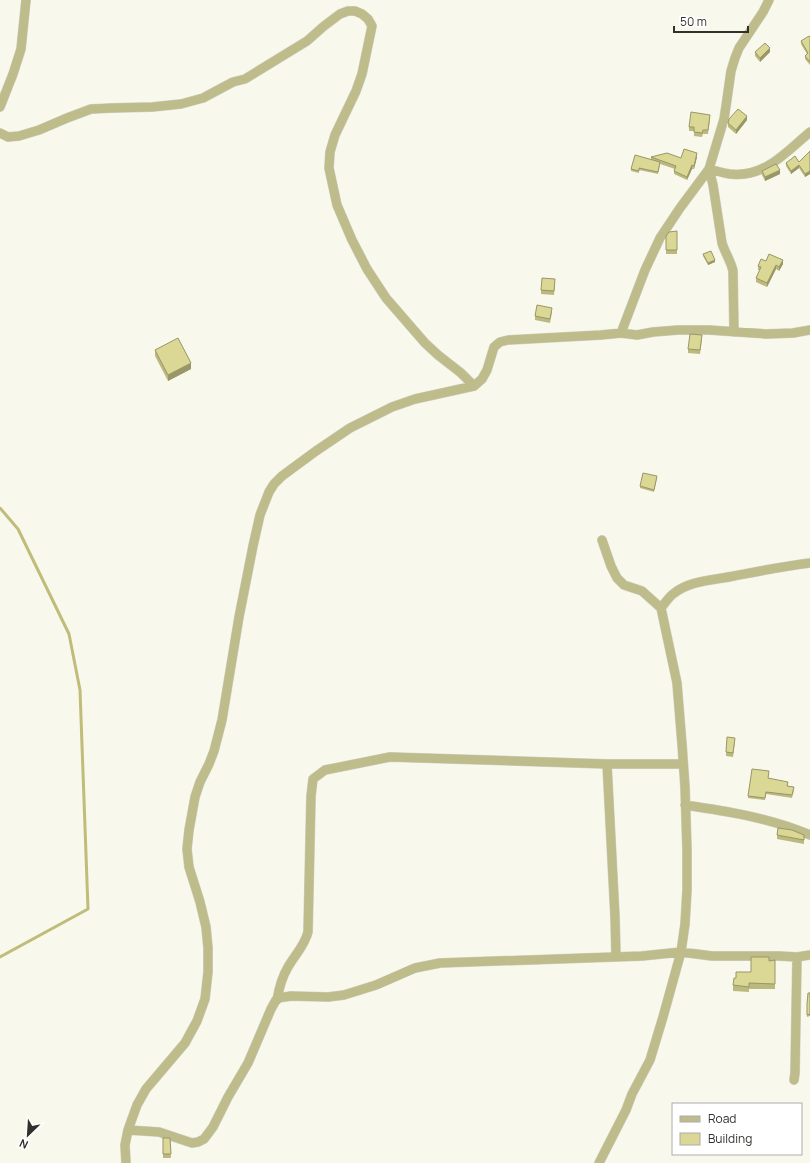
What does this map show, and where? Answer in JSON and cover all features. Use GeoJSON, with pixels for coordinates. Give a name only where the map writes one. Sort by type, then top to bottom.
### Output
{"type":"FeatureCollection","features":[{"type":"Feature","properties":{"kind":"street"},"geometry":{"type":"LineString","coordinates":[[0,106],[21,49],[26,0]]}},
{"type":"Feature","properties":{"kind":"street"},"geometry":{"type":"LineString","coordinates":[[621,333],[645,270],[660,238],[709,169],[724,119],[731,71],[735,58],[739,48],[763,12],[769,0]]}},
{"type":"Feature","properties":{"kind":"street"},"geometry":{"type":"LineString","coordinates":[[0,133],[8,137],[19,136],[39,130],[91,109],[152,107],[181,104],[203,98],[233,82],[245,79],[307,41],[340,14],[348,11],[355,11],[362,14],[368,19],[372,26],[363,68],[356,91],[335,135],[330,152],[329,168],[337,205],[352,240],[367,269],[386,298],[425,343],[474,386]]}},
{"type":"Feature","properties":{"kind":"street"},"geometry":{"type":"LineString","coordinates":[[709,169],[730,174],[740,174],[759,170],[777,161],[810,132]]}},
{"type":"Feature","properties":{"kind":"street"},"geometry":{"type":"LineString","coordinates":[[709,169],[714,185],[722,243],[734,270],[734,332]]}},
{"type":"Feature","properties":{"kind":"street"},"geometry":{"type":"LineString","coordinates":[[126,1163],[124,1150],[128,1130],[141,1097],[185,1042],[197,1021],[204,999],[208,972],[206,927],[189,866],[187,849],[189,830],[195,797],[214,751],[222,720],[239,618],[260,515],[269,492],[274,484],[287,472],[335,438],[363,421],[392,407],[415,399],[441,392],[474,386],[482,379],[487,370],[494,347],[500,342],[508,340],[621,333],[637,335],[678,330],[709,330],[766,334],[793,333],[810,330]]}},
{"type":"Feature","properties":{"kind":"street"},"geometry":{"type":"LineString","coordinates":[[599,1163],[650,1060],[681,952],[688,890],[683,764],[677,683],[661,608],[642,591],[624,585],[617,578],[602,540]]}},
{"type":"Feature","properties":{"kind":"street"},"geometry":{"type":"LineString","coordinates":[[661,608],[674,593],[704,580],[810,563]]}},
{"type":"Feature","properties":{"kind":"street"},"geometry":{"type":"LineString","coordinates":[[128,1130],[159,1132],[192,1143],[204,1139],[213,1127],[228,1097],[248,1063],[276,1000],[284,976],[295,955],[303,946],[306,939],[308,932],[311,796],[313,779],[325,770],[390,757],[607,764],[683,764]]}},
{"type":"Feature","properties":{"kind":"street"},"geometry":{"type":"LineString","coordinates":[[607,764],[616,956]]}},
{"type":"Feature","properties":{"kind":"street"},"geometry":{"type":"LineString","coordinates":[[685,805],[718,810],[769,821],[810,835]]}},
{"type":"Feature","properties":{"kind":"street"},"geometry":{"type":"LineString","coordinates":[[276,1000],[291,996],[328,997],[344,995],[376,985],[415,968],[440,963],[642,956],[681,952],[712,956],[797,957],[810,955]]}},
{"type":"Feature","properties":{"kind":"street"},"geometry":{"type":"LineString","coordinates":[[794,1080],[796,1073],[797,957]]}},
{"type":"Feature","properties":{"kind":"building"},"geometry":{"type":"Polygon","coordinates":[[[809,36],[810,62],[805,56],[808,53],[801,41],[809,36]]]}},
{"type":"Feature","properties":{"kind":"building"},"geometry":{"type":"Polygon","coordinates":[[[765,43],[770,48],[760,58],[755,52],[765,43]]]}},
{"type":"Feature","properties":{"kind":"building"},"geometry":{"type":"Polygon","coordinates":[[[738,109],[747,116],[736,130],[728,123],[729,119],[738,109]]]}},
{"type":"Feature","properties":{"kind":"building"},"geometry":{"type":"Polygon","coordinates":[[[691,112],[710,115],[708,130],[703,130],[702,133],[694,132],[694,127],[689,127],[691,112]]]}},
{"type":"Feature","properties":{"kind":"building"},"geometry":{"type":"Polygon","coordinates":[[[684,149],[697,153],[694,166],[692,165],[687,177],[674,171],[676,166],[651,157],[667,153],[681,158],[684,149]]]}},
{"type":"Feature","properties":{"kind":"building"},"geometry":{"type":"Polygon","coordinates":[[[810,151],[810,171],[805,174],[799,165],[791,171],[786,163],[795,156],[799,162],[810,151]]]}},
{"type":"Feature","properties":{"kind":"building"},"geometry":{"type":"Polygon","coordinates":[[[635,155],[660,162],[658,172],[639,168],[639,171],[631,169],[635,155]]]}},
{"type":"Feature","properties":{"kind":"building"},"geometry":{"type":"Polygon","coordinates":[[[776,164],[780,170],[765,177],[762,171],[776,164]]]}},
{"type":"Feature","properties":{"kind":"building"},"geometry":{"type":"Polygon","coordinates":[[[677,231],[677,250],[666,250],[666,236],[669,232],[677,231]]]}},
{"type":"Feature","properties":{"kind":"building"},"geometry":{"type":"Polygon","coordinates":[[[711,251],[715,260],[708,263],[703,254],[711,251]]]}},
{"type":"Feature","properties":{"kind":"building"},"geometry":{"type":"Polygon","coordinates":[[[769,254],[783,260],[779,267],[776,265],[767,283],[756,278],[761,267],[758,266],[761,259],[766,261],[769,254]]]}},
{"type":"Feature","properties":{"kind":"building"},"geometry":{"type":"Polygon","coordinates":[[[542,278],[555,279],[554,291],[541,290],[542,278]]]}},
{"type":"Feature","properties":{"kind":"building"},"geometry":{"type":"Polygon","coordinates":[[[537,305],[552,308],[550,319],[535,316],[537,305]]]}},
{"type":"Feature","properties":{"kind":"building"},"geometry":{"type":"Polygon","coordinates":[[[690,334],[702,335],[700,350],[688,349],[690,334]]]}},
{"type":"Feature","properties":{"kind":"building"},"geometry":{"type":"Polygon","coordinates":[[[178,338],[191,363],[168,375],[155,350],[178,338]]]}},
{"type":"Feature","properties":{"kind":"building"},"geometry":{"type":"Polygon","coordinates":[[[643,473],[657,476],[654,490],[640,486],[643,473]]]}},
{"type":"Feature","properties":{"kind":"building"},"geometry":{"type":"Polygon","coordinates":[[[727,737],[735,738],[733,753],[726,752],[727,737]]]}},
{"type":"Feature","properties":{"kind":"building"},"geometry":{"type":"Polygon","coordinates":[[[752,769],[769,771],[768,778],[788,782],[787,786],[794,787],[792,795],[766,792],[765,798],[748,796],[752,769]]]}},
{"type":"Feature","properties":{"kind":"building"},"geometry":{"type":"Polygon","coordinates":[[[778,828],[792,830],[804,835],[804,840],[777,835],[778,828]]]}},
{"type":"Feature","properties":{"kind":"building"},"geometry":{"type":"Polygon","coordinates":[[[751,957],[769,957],[769,961],[775,960],[775,984],[749,983],[749,987],[733,985],[734,978],[736,978],[736,972],[751,972],[751,957]]]}},
{"type":"Feature","properties":{"kind":"building"},"geometry":{"type":"Polygon","coordinates":[[[808,993],[810,993],[810,1014],[807,1015],[807,1004],[808,993]]]}},
{"type":"Feature","properties":{"kind":"building"},"geometry":{"type":"Polygon","coordinates":[[[163,1138],[170,1138],[171,1154],[163,1154],[163,1138]]]}},
{"type":"Feature","properties":{"kind":"waterway"},"geometry":{"type":"LineString","coordinates":[[0,508],[18,529],[69,634],[80,690],[88,909],[0,957]]}}]}
